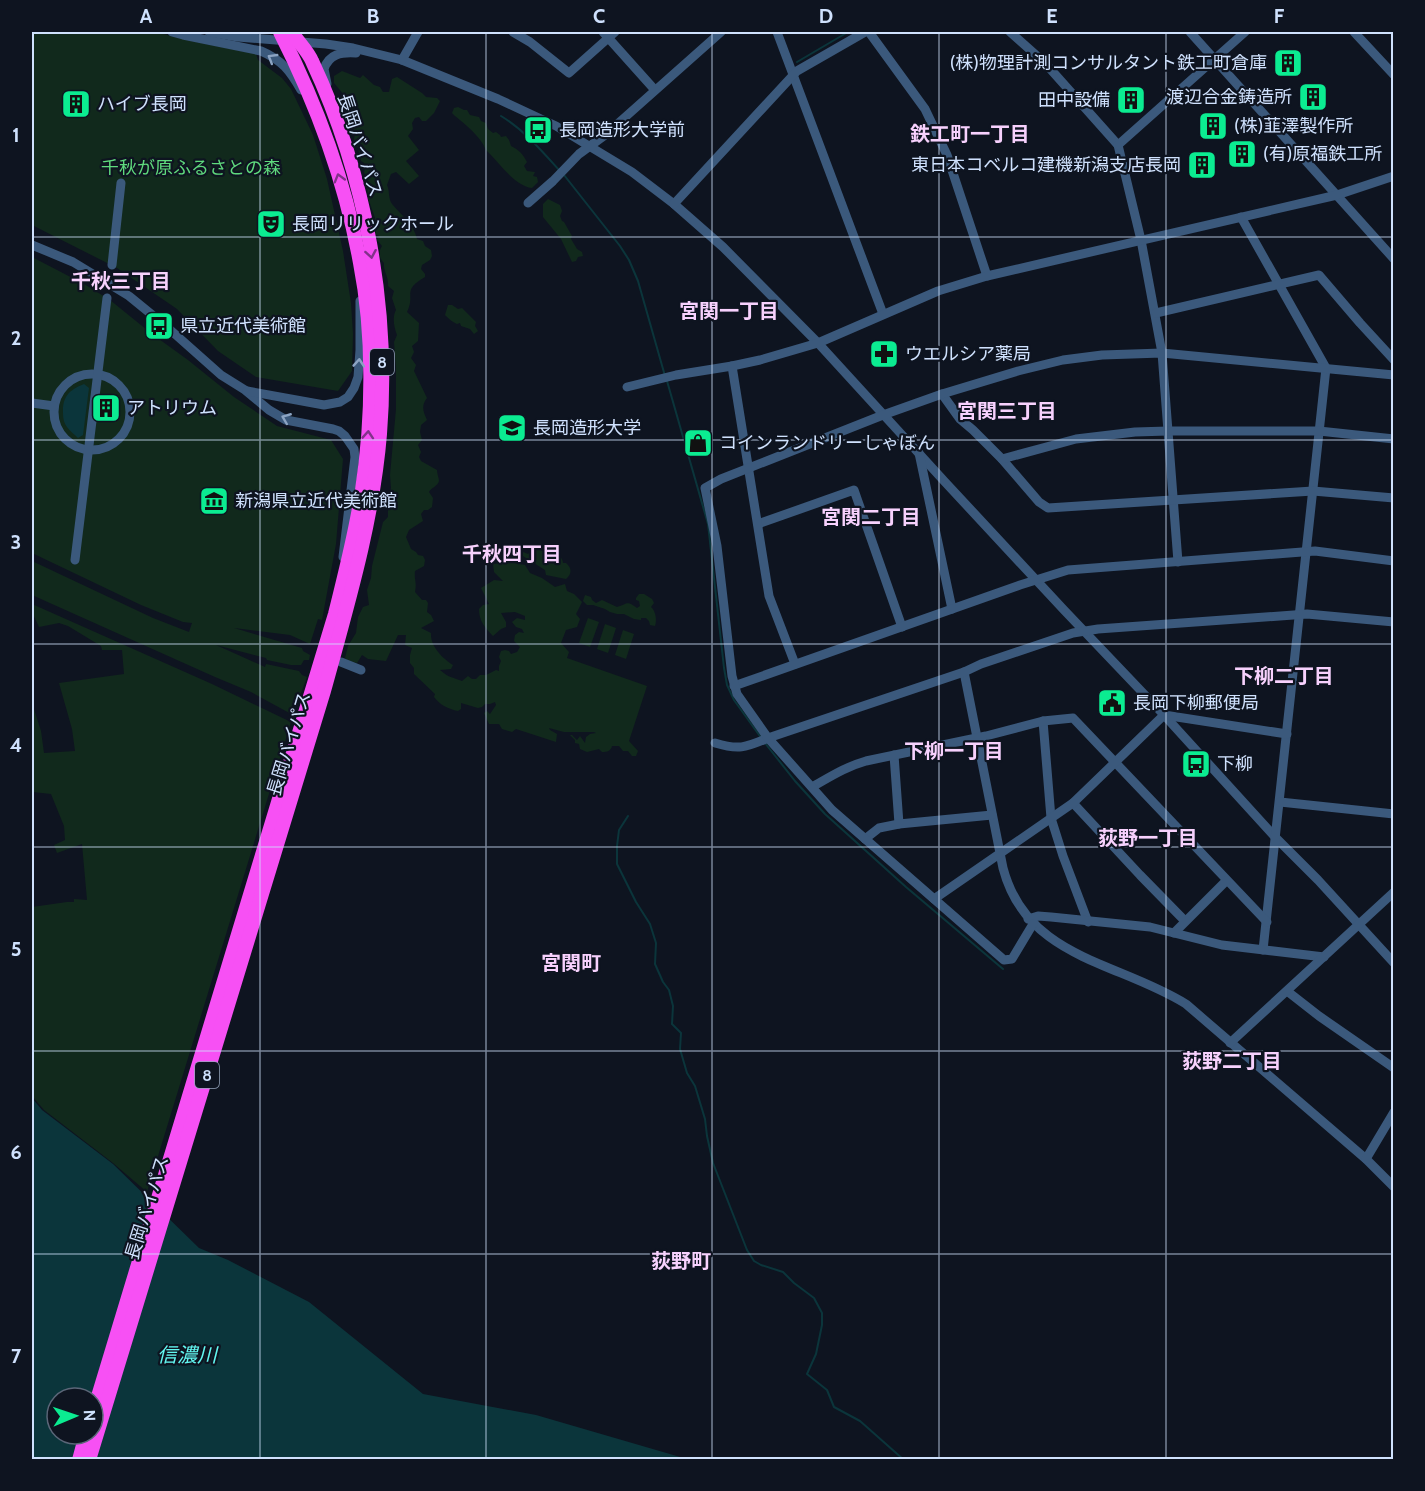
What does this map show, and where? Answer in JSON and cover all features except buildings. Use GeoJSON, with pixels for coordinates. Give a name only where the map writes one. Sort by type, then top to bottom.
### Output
{"type":"FeatureCollection","features":[{"type":"Feature","properties":{"kind":"highway","name":"長岡バイパス"},"geometry":{"type":"LineString","coordinates":[[89,1460],[319,689],[362,489],[369,423],[368,327],[365,291],[355,235],[338,171],[289,36]]}},
{"type":"Feature","properties":{"kind":"highway","name":"長岡バイパス"},"geometry":{"type":"LineString","coordinates":[[101,1386],[319,689],[349,602],[370,506],[380,435],[381,340],[376,282],[363,216],[348,156],[311,58],[289,36]]}},
{"type":"Feature","properties":{"kind":"street"},"geometry":{"type":"LineString","coordinates":[[172,32],[261,51],[270,55],[290,71],[319,121]]}},
{"type":"Feature","properties":{"kind":"street"},"geometry":{"type":"LineString","coordinates":[[209,32],[238,37],[289,36],[402,60],[498,99],[556,126],[632,172],[674,204],[740,264],[818,343],[1394,963]]}},
{"type":"Feature","properties":{"kind":"street"},"geometry":{"type":"LineString","coordinates":[[402,60],[418,32]]}},
{"type":"Feature","properties":{"kind":"street"},"geometry":{"type":"LineString","coordinates":[[513,32],[569,73],[609,33],[654,89]]}},
{"type":"Feature","properties":{"kind":"street"},"geometry":{"type":"LineString","coordinates":[[526,40],[532,32]]}},
{"type":"Feature","properties":{"kind":"street"},"geometry":{"type":"LineString","coordinates":[[528,203],[579,154],[721,32]]}},
{"type":"Feature","properties":{"kind":"street"},"geometry":{"type":"LineString","coordinates":[[777,32],[883,314]]}},
{"type":"Feature","properties":{"kind":"street"},"geometry":{"type":"LineString","coordinates":[[674,204],[793,74],[867,32],[925,109],[947,155],[987,276]]}},
{"type":"Feature","properties":{"kind":"street"},"geometry":{"type":"LineString","coordinates":[[1010,32],[1045,63],[1118,145],[1142,240],[1162,352],[1178,562]]}},
{"type":"Feature","properties":{"kind":"street"},"geometry":{"type":"LineString","coordinates":[[1190,32],[1394,260]]}},
{"type":"Feature","properties":{"kind":"street"},"geometry":{"type":"LineString","coordinates":[[1118,145],[1245,32]]}},
{"type":"Feature","properties":{"kind":"street"},"geometry":{"type":"LineString","coordinates":[[1354,32],[1394,75]]}},
{"type":"Feature","properties":{"kind":"street"},"geometry":{"type":"LineString","coordinates":[[348,156],[347,137],[324,76],[328,60],[340,53],[376,56],[525,112]]}},
{"type":"Feature","properties":{"kind":"street"},"geometry":{"type":"LineString","coordinates":[[627,387],[676,375],[760,360],[818,343],[938,291],[987,276],[1337,195],[1394,176]]}},
{"type":"Feature","properties":{"kind":"street"},"geometry":{"type":"LineString","coordinates":[[112,266],[122,183]]}},
{"type":"Feature","properties":{"kind":"street"},"geometry":{"type":"LineString","coordinates":[[1241,217],[1326,368],[1263,950]]}},
{"type":"Feature","properties":{"kind":"street"},"geometry":{"type":"LineString","coordinates":[[245,390],[324,405],[340,402],[348,397],[358,377],[360,311],[354,255],[355,235]]}},
{"type":"Feature","properties":{"kind":"street"},"geometry":{"type":"LineString","coordinates":[[32,245],[73,262],[129,296],[220,375],[245,390],[269,410],[286,420],[333,429],[345,436],[354,449],[355,458],[339,596]]}},
{"type":"Feature","properties":{"kind":"street"},"geometry":{"type":"LineString","coordinates":[[1155,313],[1319,275],[1394,360]]}},
{"type":"Feature","properties":{"kind":"street"},"geometry":{"type":"LineString","coordinates":[[75,560],[107,298]]}},
{"type":"Feature","properties":{"kind":"street"},"geometry":{"type":"LineString","coordinates":[[1324,957],[1222,945],[1150,927],[1038,916],[1031,922],[1012,958],[1004,960],[832,810],[768,738],[737,694],[732,676],[717,546],[705,488],[722,479],[883,415],[942,394],[1063,360],[1102,355],[1162,352],[1224,360],[1394,375]]}},
{"type":"Feature","properties":{"kind":"street"},"geometry":{"type":"LineString","coordinates":[[732,366],[769,596],[795,664]]}},
{"type":"Feature","properties":{"kind":"street"},"geometry":{"type":"LineString","coordinates":[[98,373],[108,376],[123,389],[128,398],[130,418],[122,436],[115,443],[98,450],[88,450],[70,443],[59,433],[54,406],[56,398],[69,381],[85,374],[98,373]]}},
{"type":"Feature","properties":{"kind":"street"},"geometry":{"type":"LineString","coordinates":[[942,394],[960,419],[1002,459],[1039,502],[1048,508],[1313,490],[1394,498]]}},
{"type":"Feature","properties":{"kind":"street"},"geometry":{"type":"LineString","coordinates":[[32,403],[54,406]]}},
{"type":"Feature","properties":{"kind":"street"},"geometry":{"type":"LineString","coordinates":[[1002,459],[1076,439],[1135,432],[1319,431],[1394,439]]}},
{"type":"Feature","properties":{"kind":"street"},"geometry":{"type":"LineString","coordinates":[[919,453],[952,609]]}},
{"type":"Feature","properties":{"kind":"street"},"geometry":{"type":"LineString","coordinates":[[758,524],[854,490],[902,627]]}},
{"type":"Feature","properties":{"kind":"street"},"geometry":{"type":"LineString","coordinates":[[734,686],[1068,570],[1315,551],[1394,561]]}},
{"type":"Feature","properties":{"kind":"street"},"geometry":{"type":"LineString","coordinates":[[714,743],[736,748],[758,742],[964,672],[981,664],[1084,631],[1300,614],[1394,622]]}},
{"type":"Feature","properties":{"kind":"street"},"geometry":{"type":"LineString","coordinates":[[340,662],[361,670]]}},
{"type":"Feature","properties":{"kind":"street"},"geometry":{"type":"LineString","coordinates":[[964,672],[999,854],[1010,889],[1019,907],[1031,922],[1055,942],[1167,992],[1186,1004],[1366,1159],[1394,1187]]}},
{"type":"Feature","properties":{"kind":"street"},"geometry":{"type":"LineString","coordinates":[[1164,715],[1287,734]]}},
{"type":"Feature","properties":{"kind":"street"},"geometry":{"type":"LineString","coordinates":[[934,898],[1073,803],[1164,715]]}},
{"type":"Feature","properties":{"kind":"street"},"geometry":{"type":"LineString","coordinates":[[812,788],[831,775],[854,764],[1043,721],[1073,718],[1267,922]]}},
{"type":"Feature","properties":{"kind":"street"},"geometry":{"type":"LineString","coordinates":[[1043,721],[1051,818],[1088,922]]}},
{"type":"Feature","properties":{"kind":"street"},"geometry":{"type":"LineString","coordinates":[[894,755],[899,824]]}},
{"type":"Feature","properties":{"kind":"street"},"geometry":{"type":"LineString","coordinates":[[1280,802],[1394,814]]}},
{"type":"Feature","properties":{"kind":"street"},"geometry":{"type":"LineString","coordinates":[[1073,803],[1185,921]]}},
{"type":"Feature","properties":{"kind":"street"},"geometry":{"type":"LineString","coordinates":[[865,839],[879,828],[899,824],[992,815]]}},
{"type":"Feature","properties":{"kind":"street"},"geometry":{"type":"LineString","coordinates":[[1174,933],[1226,880]]}},
{"type":"Feature","properties":{"kind":"street"},"geometry":{"type":"LineString","coordinates":[[1230,1043],[1394,892]]}},
{"type":"Feature","properties":{"kind":"street"},"geometry":{"type":"LineString","coordinates":[[1287,991],[1394,1068]]}},
{"type":"Feature","properties":{"kind":"street"},"geometry":{"type":"LineString","coordinates":[[1366,1159],[1393,1115]]}},
{"type":"Feature","properties":{"kind":"green space","name":"千秋が原ふるさとの森"},"geometry":{"type":"Polygon","coordinates":[[[32,32],[156,32],[256,54],[258,60],[282,78],[291,89],[313,135],[327,179],[343,251],[351,303],[352,371],[338,391],[256,377],[218,351],[177,309],[117,268],[32,225],[32,32]]]}},
{"type":"Feature","properties":{"kind":"green space"},"geometry":{"type":"Polygon","coordinates":[[[342,71],[360,78],[363,75],[374,85],[380,87],[383,92],[389,92],[392,79],[397,77],[426,97],[437,98],[440,101],[434,113],[426,121],[422,121],[419,117],[415,118],[412,123],[413,129],[408,136],[419,150],[406,161],[419,176],[409,184],[396,172],[391,174],[387,185],[392,204],[410,224],[417,239],[423,241],[425,246],[431,250],[432,256],[422,265],[421,269],[425,277],[411,289],[407,312],[419,323],[418,341],[412,346],[414,352],[411,358],[416,365],[414,371],[427,398],[423,409],[427,420],[421,425],[422,440],[418,445],[421,452],[419,457],[421,461],[437,470],[439,481],[429,492],[433,498],[432,507],[424,510],[421,514],[423,521],[409,530],[406,537],[411,549],[423,556],[425,560],[424,566],[415,571],[415,592],[428,603],[427,612],[434,621],[421,628],[431,633],[432,642],[437,651],[453,665],[451,669],[440,670],[462,681],[468,676],[476,679],[480,675],[499,671],[501,651],[509,651],[511,654],[517,652],[520,647],[514,641],[515,635],[519,632],[524,633],[512,622],[517,618],[525,620],[525,616],[515,612],[501,613],[506,627],[493,636],[481,621],[479,609],[489,604],[481,588],[494,580],[503,581],[494,572],[493,564],[509,562],[525,565],[530,573],[555,587],[565,584],[567,591],[582,602],[576,614],[580,619],[577,627],[566,630],[561,643],[569,652],[567,658],[647,686],[629,741],[638,751],[636,756],[623,751],[619,746],[612,746],[606,752],[599,749],[587,752],[580,749],[579,744],[575,743],[570,735],[577,740],[580,736],[585,743],[586,737],[596,733],[594,732],[564,732],[549,728],[557,734],[556,742],[516,729],[512,732],[502,729],[499,724],[489,724],[484,713],[487,711],[490,714],[496,705],[495,702],[478,708],[461,703],[461,709],[458,711],[444,706],[414,674],[414,668],[410,663],[412,648],[405,645],[406,635],[398,635],[386,661],[368,659],[362,655],[357,663],[345,658],[348,646],[356,633],[358,617],[363,607],[369,605],[367,590],[372,566],[383,522],[388,517],[396,409],[394,342],[397,335],[394,322],[396,310],[392,298],[394,291],[388,286],[384,263],[380,257],[382,246],[377,240],[379,236],[375,234],[373,223],[375,218],[368,198],[364,163],[355,145],[355,133],[347,116],[343,101],[344,95],[334,83],[334,76],[342,71]]]}},
{"type":"Feature","properties":{"kind":"green space"},"geometry":{"type":"Polygon","coordinates":[[[454,108],[467,110],[470,115],[479,117],[493,133],[496,132],[501,137],[506,136],[511,146],[521,152],[527,162],[524,166],[527,171],[535,172],[533,176],[537,177],[538,182],[532,188],[513,178],[486,150],[477,136],[452,113],[454,108]]]}},
{"type":"Feature","properties":{"kind":"green space"},"geometry":{"type":"Polygon","coordinates":[[[548,199],[560,205],[562,221],[577,249],[582,252],[583,256],[578,257],[576,261],[572,262],[561,239],[543,217],[543,204],[548,199]]]}},
{"type":"Feature","properties":{"kind":"green space"},"geometry":{"type":"Polygon","coordinates":[[[32,257],[110,300],[234,397],[277,426],[331,440],[343,459],[336,544],[322,620],[318,619],[310,644],[290,635],[234,628],[302,648],[310,655],[309,660],[304,660],[301,665],[291,665],[216,645],[265,667],[266,664],[299,671],[307,677],[293,715],[251,692],[32,595],[32,561],[153,618],[189,632],[192,623],[183,622],[141,605],[32,553],[32,257]]]}},
{"type":"Feature","properties":{"kind":"green space"},"geometry":{"type":"Polygon","coordinates":[[[448,305],[458,309],[462,308],[476,322],[475,326],[478,331],[474,334],[460,323],[457,324],[449,319],[445,315],[448,305]]]}},
{"type":"Feature","properties":{"kind":"green space"},"geometry":{"type":"Polygon","coordinates":[[[533,549],[558,555],[570,569],[568,577],[566,579],[546,575],[545,570],[530,558],[523,556],[523,552],[528,554],[533,549]]]}},
{"type":"Feature","properties":{"kind":"green space"},"geometry":{"type":"Polygon","coordinates":[[[639,594],[644,594],[654,603],[651,607],[656,616],[655,626],[650,625],[646,618],[634,619],[624,614],[587,605],[583,601],[585,595],[591,597],[596,603],[602,600],[617,607],[629,603],[637,608],[640,606],[639,601],[636,600],[639,594]]]}},
{"type":"Feature","properties":{"kind":"green space"},"geometry":{"type":"Polygon","coordinates":[[[32,604],[212,684],[291,722],[147,1192],[44,1110],[32,1096],[32,907],[74,902],[74,899],[87,900],[82,844],[57,853],[54,845],[65,840],[64,826],[51,794],[33,792],[34,805],[32,805],[32,703],[41,731],[44,753],[75,751],[72,729],[59,683],[124,674],[122,650],[102,650],[101,646],[59,623],[39,627],[32,612],[32,604]]]}},
{"type":"Feature","properties":{"kind":"green space"},"geometry":{"type":"Polygon","coordinates":[[[588,618],[599,622],[590,647],[579,643],[588,618]]]}},
{"type":"Feature","properties":{"kind":"green space"},"geometry":{"type":"Polygon","coordinates":[[[605,624],[616,628],[608,653],[597,649],[605,624]]]}},
{"type":"Feature","properties":{"kind":"green space"},"geometry":{"type":"Polygon","coordinates":[[[623,630],[634,634],[626,659],[615,655],[623,630]]]}},
{"type":"Feature","properties":{"kind":"water"},"geometry":{"type":"Polygon","coordinates":[[[84,384],[89,388],[83,435],[78,438],[65,424],[63,407],[65,398],[74,389],[84,384]]]}},
{"type":"Feature","properties":{"kind":"water","name":"信濃川"},"geometry":{"type":"Polygon","coordinates":[[[32,1098],[42,1110],[113,1164],[199,1248],[228,1260],[309,1302],[423,1394],[536,1415],[687,1459],[32,1459],[32,1098]]]}},
{"type":"Feature","properties":{"kind":"waterway"},"geometry":{"type":"LineString","coordinates":[[797,62],[848,32]]}},
{"type":"Feature","properties":{"kind":"waterway"},"geometry":{"type":"LineString","coordinates":[[501,116],[525,134],[560,171]]}},
{"type":"Feature","properties":{"kind":"waterway"},"geometry":{"type":"LineString","coordinates":[[564,175],[629,260],[638,281],[665,376]]}},
{"type":"Feature","properties":{"kind":"waterway"},"geometry":{"type":"LineString","coordinates":[[667,381],[708,524],[727,685],[734,700],[762,739]]}},
{"type":"Feature","properties":{"kind":"waterway"},"geometry":{"type":"LineString","coordinates":[[765,743],[825,814],[906,887],[1003,969]]}},
{"type":"Feature","properties":{"kind":"waterway"},"geometry":{"type":"LineString","coordinates":[[628,816],[619,830],[617,864],[650,924],[656,943],[655,964],[669,990],[673,1006],[672,1024],[681,1033],[680,1049],[705,1119],[713,1163],[747,1250],[754,1261],[783,1272],[814,1298],[822,1313],[816,1354],[807,1374],[827,1390],[834,1407],[860,1421],[904,1460]]}},
{"type":"Feature","properties":{"kind":"place","name":"(株)物理計測コンサルタント鉄工町倉庫"},"geometry":{"type":"Point","coordinates":[1288,63]}},
{"type":"Feature","properties":{"kind":"place","name":"渡辺合金鋳造所"},"geometry":{"type":"Point","coordinates":[1313,97]}},
{"type":"Feature","properties":{"kind":"place","name":"田中設備"},"geometry":{"type":"Point","coordinates":[1131,100]}},
{"type":"Feature","properties":{"kind":"place","name":"ハイブ長岡"},"geometry":{"type":"Point","coordinates":[76,104]}},
{"type":"Feature","properties":{"kind":"place","name":"(株)韮澤製作所"},"geometry":{"type":"Point","coordinates":[1213,126]}},
{"type":"Feature","properties":{"kind":"place","name":"長岡造形大学前"},"geometry":{"type":"Point","coordinates":[538,130]}},
{"type":"Feature","properties":{"kind":"place","name":"(有)原福鉄工所"},"geometry":{"type":"Point","coordinates":[1242,154]}},
{"type":"Feature","properties":{"kind":"place","name":"東日本コベルコ建機新潟支店長岡"},"geometry":{"type":"Point","coordinates":[1202,165]}},
{"type":"Feature","properties":{"kind":"place","name":"長岡リリックホール"},"geometry":{"type":"Point","coordinates":[271,224]}},
{"type":"Feature","properties":{"kind":"place","name":"県立近代美術館"},"geometry":{"type":"Point","coordinates":[159,326]}},
{"type":"Feature","properties":{"kind":"place","name":"ウエルシア薬局"},"geometry":{"type":"Point","coordinates":[884,354]}},
{"type":"Feature","properties":{"kind":"place","name":"アトリウム"},"geometry":{"type":"Point","coordinates":[106,408]}},
{"type":"Feature","properties":{"kind":"place","name":"長岡造形大学"},"geometry":{"type":"Point","coordinates":[512,428]}},
{"type":"Feature","properties":{"kind":"place","name":"コインランドリーしゃぼん"},"geometry":{"type":"Point","coordinates":[698,443]}},
{"type":"Feature","properties":{"kind":"place","name":"新潟県立近代美術館"},"geometry":{"type":"Point","coordinates":[214,501]}},
{"type":"Feature","properties":{"kind":"place","name":"長岡下柳郵便局"},"geometry":{"type":"Point","coordinates":[1112,703]}},
{"type":"Feature","properties":{"kind":"place","name":"下柳"},"geometry":{"type":"Point","coordinates":[1196,764]}},
{"type":"Feature","properties":{"kind":"district","name":"鉄工町一丁目"},"geometry":{"type":"Point","coordinates":[970,134]}},
{"type":"Feature","properties":{"kind":"district","name":"千秋三丁目"},"geometry":{"type":"Point","coordinates":[121,281]}},
{"type":"Feature","properties":{"kind":"district","name":"宮関一丁目"},"geometry":{"type":"Point","coordinates":[729,311]}},
{"type":"Feature","properties":{"kind":"district","name":"宮関三丁目"},"geometry":{"type":"Point","coordinates":[1007,411]}},
{"type":"Feature","properties":{"kind":"district","name":"宮関二丁目"},"geometry":{"type":"Point","coordinates":[871,517]}},
{"type":"Feature","properties":{"kind":"district","name":"千秋四丁目"},"geometry":{"type":"Point","coordinates":[512,554]}},
{"type":"Feature","properties":{"kind":"district","name":"下柳二丁目"},"geometry":{"type":"Point","coordinates":[1284,676]}},
{"type":"Feature","properties":{"kind":"district","name":"下柳一丁目"},"geometry":{"type":"Point","coordinates":[954,751]}},
{"type":"Feature","properties":{"kind":"district","name":"荻野一丁目"},"geometry":{"type":"Point","coordinates":[1148,838]}},
{"type":"Feature","properties":{"kind":"district","name":"宮関町"},"geometry":{"type":"Point","coordinates":[571,963]}},
{"type":"Feature","properties":{"kind":"district","name":"荻野二丁目"},"geometry":{"type":"Point","coordinates":[1232,1061]}},
{"type":"Feature","properties":{"kind":"district","name":"荻野町"},"geometry":{"type":"Point","coordinates":[681,1261]}}]}
